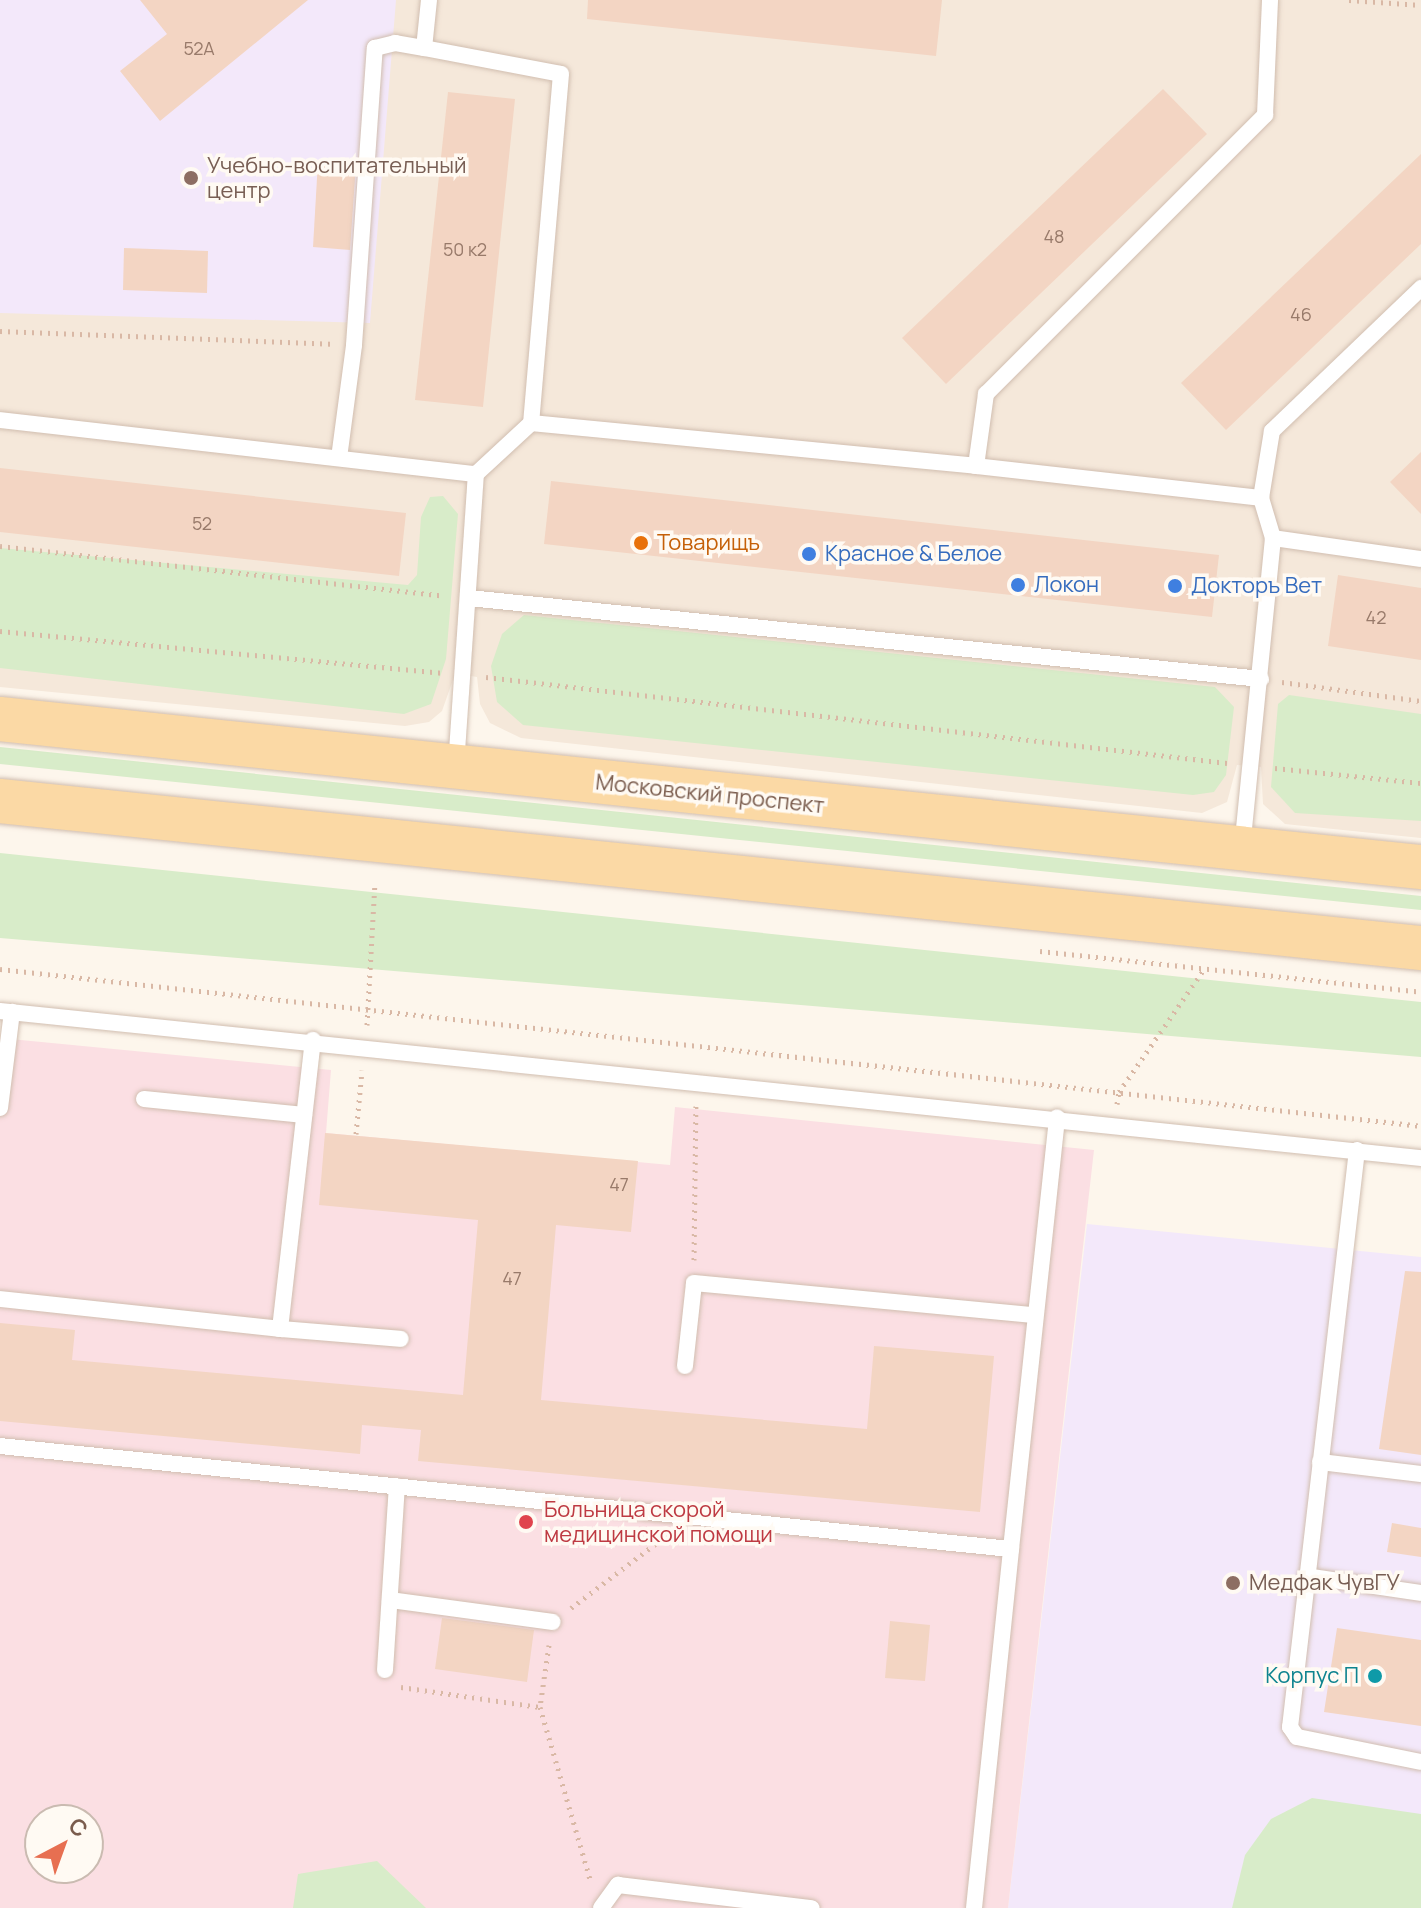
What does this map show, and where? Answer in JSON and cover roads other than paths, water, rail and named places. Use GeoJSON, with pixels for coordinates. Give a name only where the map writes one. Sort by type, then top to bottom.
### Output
{"type":"FeatureCollection","features":[{"type":"Feature","properties":{"kind":"main road","name":"Московский проспект"},"geometry":{"type":"LineString","coordinates":[[0,719],[1421,867]]}},
{"type":"Feature","properties":{"kind":"main road"},"geometry":{"type":"LineString","coordinates":[[0,801],[1421,948]]}},
{"type":"Feature","properties":{"kind":"lane"},"geometry":{"type":"LineString","coordinates":[[424,48],[429,0]]}},
{"type":"Feature","properties":{"kind":"lane"},"geometry":{"type":"LineString","coordinates":[[976,466],[986,394],[1265,115],[1270,0]]}},
{"type":"Feature","properties":{"kind":"lane"},"geometry":{"type":"LineString","coordinates":[[339,458],[354,345],[375,48],[395,43],[561,74],[531,423],[476,474],[456,767]]}},
{"type":"Feature","properties":{"kind":"lane"},"geometry":{"type":"LineString","coordinates":[[1241,849],[1261,679],[1273,538],[1261,498],[1272,431],[1421,288]]}},
{"type":"Feature","properties":{"kind":"lane"},"geometry":{"type":"LineString","coordinates":[[0,420],[476,474]]}},
{"type":"Feature","properties":{"kind":"lane"},"geometry":{"type":"LineString","coordinates":[[531,423],[976,466],[1261,498]]}},
{"type":"Feature","properties":{"kind":"lane"},"geometry":{"type":"LineString","coordinates":[[1273,538],[1421,559]]}},
{"type":"Feature","properties":{"kind":"lane"},"geometry":{"type":"LineString","coordinates":[[469,598],[1261,679]]}},
{"type":"Feature","properties":{"kind":"lane"},"geometry":{"type":"LineString","coordinates":[[0,1108],[6,1012],[313,1040],[1421,1158]]}},
{"type":"Feature","properties":{"kind":"lane"},"geometry":{"type":"LineString","coordinates":[[280,1329],[313,1040]]}},
{"type":"Feature","properties":{"kind":"lane"},"geometry":{"type":"LineString","coordinates":[[144,1099],[304,1115]]}},
{"type":"Feature","properties":{"kind":"lane"},"geometry":{"type":"LineString","coordinates":[[974,1908],[1033,1315],[1057,1117]]}},
{"type":"Feature","properties":{"kind":"lane"},"geometry":{"type":"LineString","coordinates":[[1357,1150],[1290,1727],[1297,1737],[1421,1762]]}},
{"type":"Feature","properties":{"kind":"lane"},"geometry":{"type":"LineString","coordinates":[[685,1366],[694,1283],[1033,1315]]}},
{"type":"Feature","properties":{"kind":"lane"},"geometry":{"type":"LineString","coordinates":[[0,1299],[401,1339]]}},
{"type":"Feature","properties":{"kind":"lane"},"geometry":{"type":"LineString","coordinates":[[0,1446],[1011,1549]]}},
{"type":"Feature","properties":{"kind":"lane"},"geometry":{"type":"LineString","coordinates":[[1320,1462],[1421,1474]]}},
{"type":"Feature","properties":{"kind":"lane"},"geometry":{"type":"LineString","coordinates":[[385,1670],[397,1486]]}},
{"type":"Feature","properties":{"kind":"lane"},"geometry":{"type":"LineString","coordinates":[[1306,1576],[1421,1593]]}},
{"type":"Feature","properties":{"kind":"lane"},"geometry":{"type":"LineString","coordinates":[[390,1600],[553,1622]]}},
{"type":"Feature","properties":{"kind":"lane"},"geometry":{"type":"LineString","coordinates":[[601,1904],[618,1885],[812,1908]]}},
{"type":"Feature","properties":{"kind":"place","name":"Учебно-воспитательный центр"},"geometry":{"type":"Point","coordinates":[191,178]}},
{"type":"Feature","properties":{"kind":"place","name":"Товарищъ"},"geometry":{"type":"Point","coordinates":[641,543]}},
{"type":"Feature","properties":{"kind":"place","name":"Красное & Белое"},"geometry":{"type":"Point","coordinates":[809,554]}},
{"type":"Feature","properties":{"kind":"place","name":"Локон"},"geometry":{"type":"Point","coordinates":[1018,585]}},
{"type":"Feature","properties":{"kind":"place","name":"Докторъ Вет"},"geometry":{"type":"Point","coordinates":[1175,586]}},
{"type":"Feature","properties":{"kind":"place","name":"Больница скорой медицинской помощи"},"geometry":{"type":"Point","coordinates":[526,1522]}},
{"type":"Feature","properties":{"kind":"place","name":"Медфак ЧувГУ"},"geometry":{"type":"Point","coordinates":[1233,1583]}},
{"type":"Feature","properties":{"kind":"place","name":"Корпус П"},"geometry":{"type":"Point","coordinates":[1375,1676]}}]}
